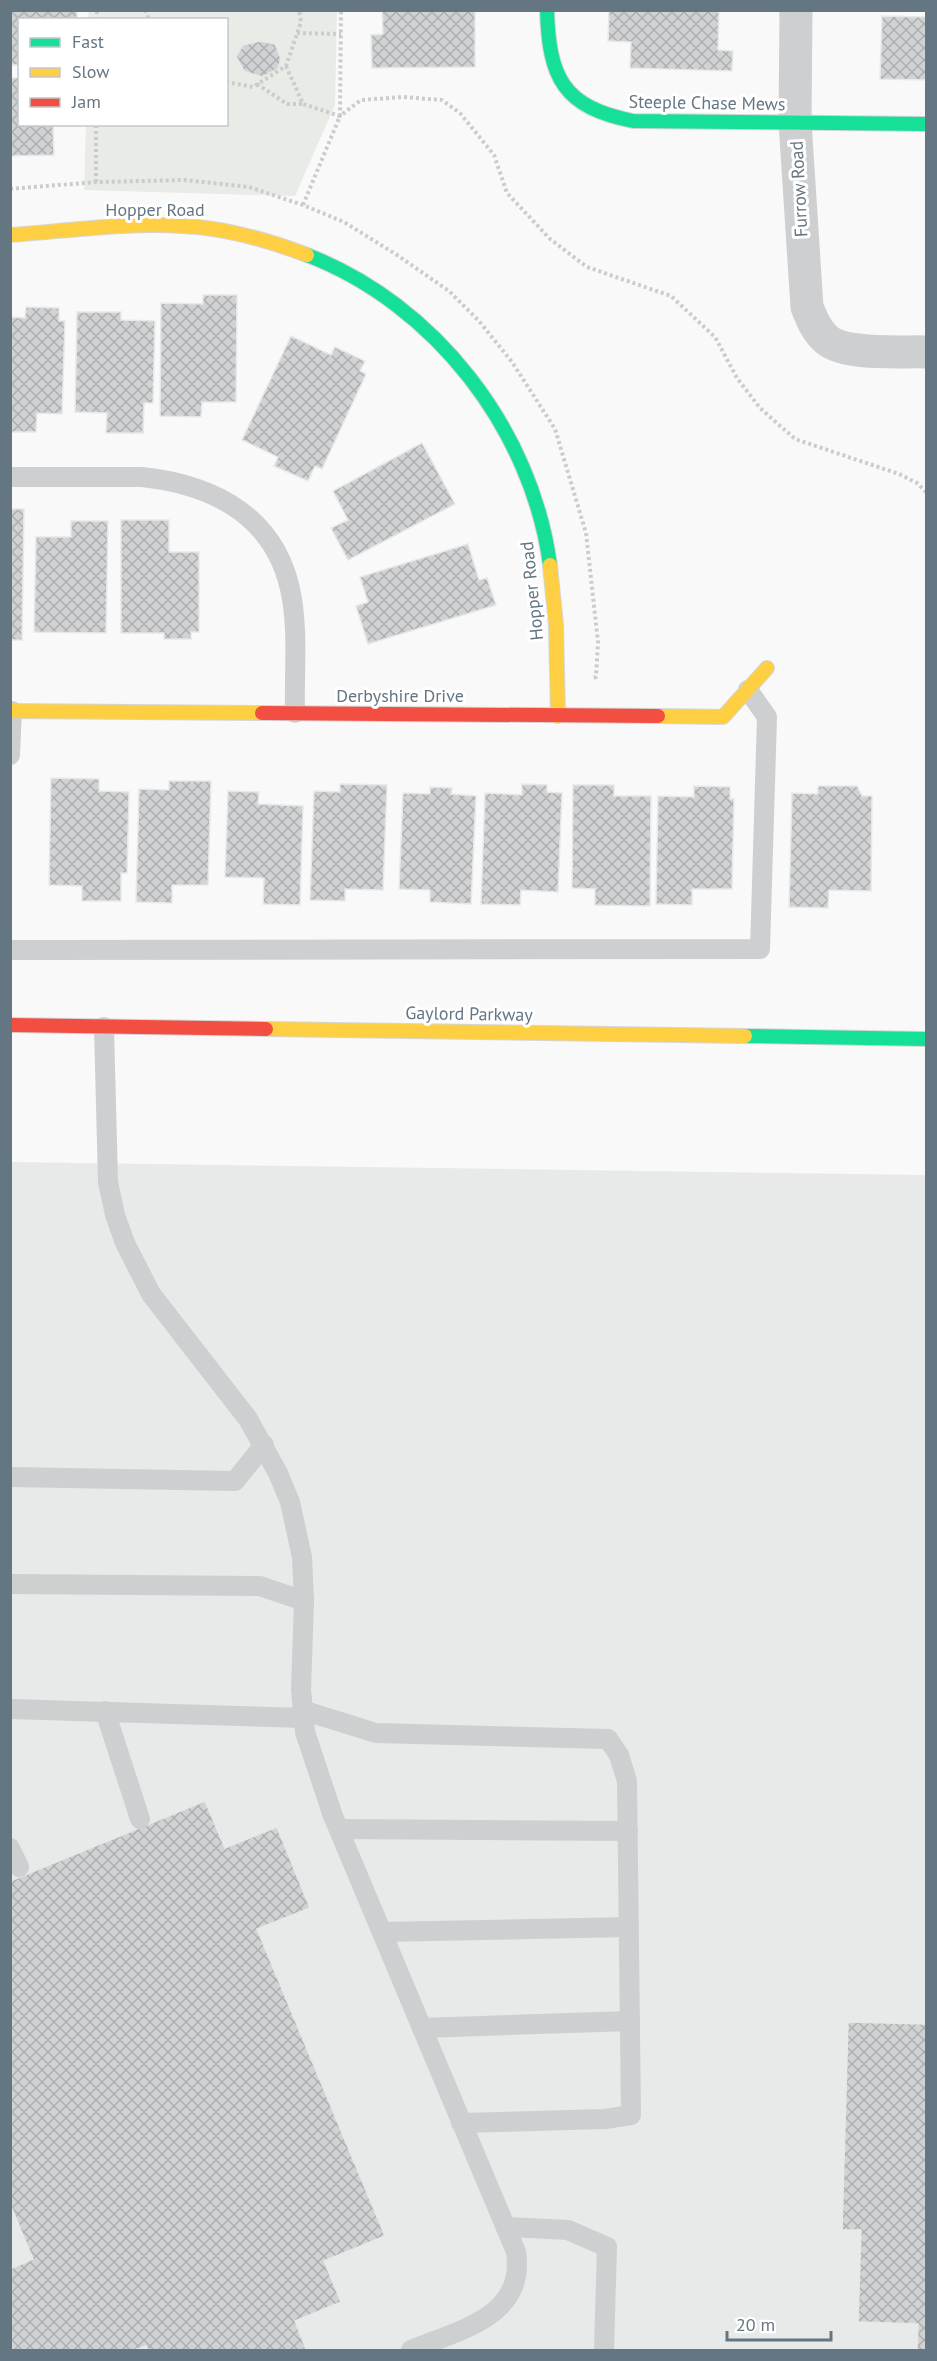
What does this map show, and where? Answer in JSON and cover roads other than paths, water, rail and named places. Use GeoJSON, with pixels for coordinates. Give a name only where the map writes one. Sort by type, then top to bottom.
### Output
{"type":"FeatureCollection","features":[{"type":"Feature","properties":{"kind":"street","name":"Steeple Chase Mews"},"geometry":{"type":"LineString","coordinates":[[547,10],[547,44],[554,69],[562,83],[575,99],[597,113],[612,118],[633,121],[927,124]]}},
{"type":"Feature","properties":{"kind":"street","name":"Furrow Road"},"geometry":{"type":"LineString","coordinates":[[796,10],[795,122],[807,307],[817,330],[828,341],[847,350],[927,352]]}},
{"type":"Feature","properties":{"kind":"street","name":"Hopper Road"},"geometry":{"type":"LineString","coordinates":[[10,235],[141,225],[209,228],[242,233],[286,245],[348,272],[395,303],[422,325],[453,356],[482,392],[511,440],[529,481],[545,535],[551,568],[558,716]]}},
{"type":"Feature","properties":{"kind":"street","name":"Derbyshire Drive"},"geometry":{"type":"LineString","coordinates":[[11,711],[723,717],[767,668]]}},
{"type":"Feature","properties":{"kind":"street","name":"Gaylord Parkway"},"geometry":{"type":"LineString","coordinates":[[10,1025],[927,1039]]}},
{"type":"Feature","properties":{"kind":"lane"},"geometry":{"type":"LineString","coordinates":[[10,477],[163,479],[213,493],[241,510],[277,553],[286,575],[294,615],[295,713]]}},
{"type":"Feature","properties":{"kind":"lane"},"geometry":{"type":"LineString","coordinates":[[10,950],[760,949],[767,717],[748,690]]}},
{"type":"Feature","properties":{"kind":"lane"},"geometry":{"type":"LineString","coordinates":[[10,755],[11,711]]}},
{"type":"Feature","properties":{"kind":"lane"},"geometry":{"type":"LineString","coordinates":[[104,1027],[108,1182],[115,1215],[125,1243],[152,1293],[248,1419],[264,1445],[290,1502],[298,1530],[302,1557],[304,1600],[302,1714],[315,1763],[339,1829],[516,2252],[518,2267],[516,2284],[508,2299],[494,2314],[411,2350]]}},
{"type":"Feature","properties":{"kind":"lane"},"geometry":{"type":"LineString","coordinates":[[10,1477],[235,1481],[264,1445]]}},
{"type":"Feature","properties":{"kind":"lane"},"geometry":{"type":"LineString","coordinates":[[10,1584],[260,1586],[304,1600]]}},
{"type":"Feature","properties":{"kind":"lane"},"geometry":{"type":"LineString","coordinates":[[10,1709],[302,1714],[376,1733],[608,1739],[619,1755],[627,1781],[631,2115],[605,2119],[461,2123]]}},
{"type":"Feature","properties":{"kind":"lane"},"geometry":{"type":"LineString","coordinates":[[105,1712],[140,1819]]}},
{"type":"Feature","properties":{"kind":"lane"},"geometry":{"type":"LineString","coordinates":[[339,1829],[628,1830]]}},
{"type":"Feature","properties":{"kind":"lane"},"geometry":{"type":"LineString","coordinates":[[10,1848],[19,1867]]}},
{"type":"Feature","properties":{"kind":"lane"},"geometry":{"type":"LineString","coordinates":[[382,1932],[629,1926]]}},
{"type":"Feature","properties":{"kind":"lane"},"geometry":{"type":"LineString","coordinates":[[422,2028],[630,2021]]}},
{"type":"Feature","properties":{"kind":"lane"},"geometry":{"type":"LineString","coordinates":[[507,2227],[568,2230],[607,2247],[604,2350]]}}]}
